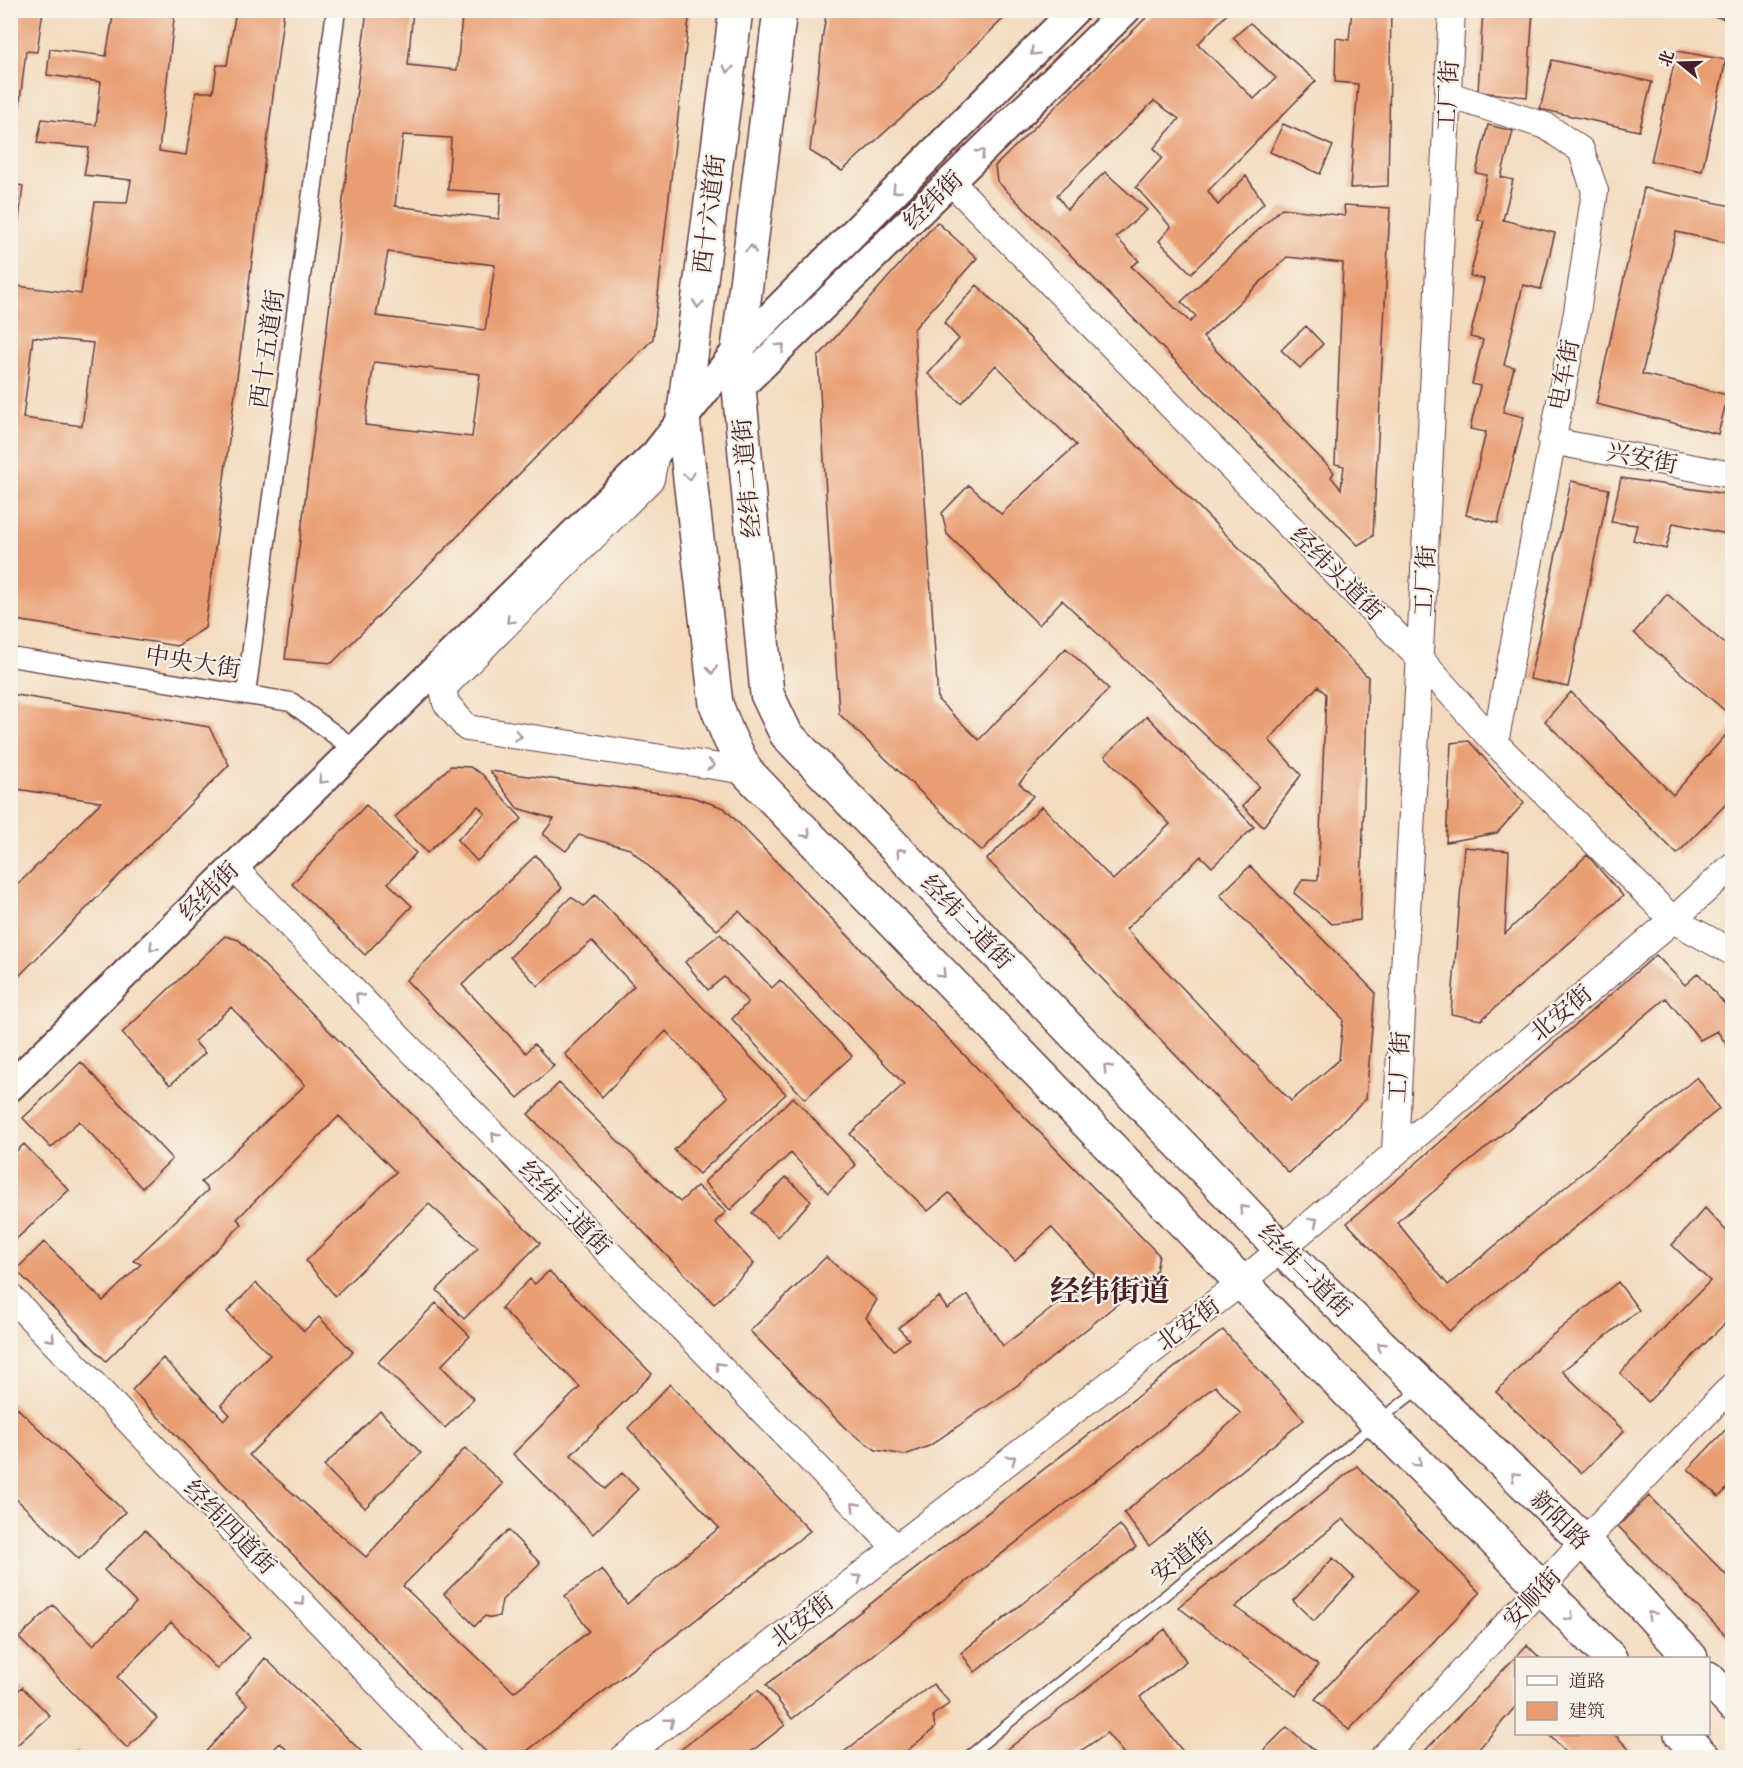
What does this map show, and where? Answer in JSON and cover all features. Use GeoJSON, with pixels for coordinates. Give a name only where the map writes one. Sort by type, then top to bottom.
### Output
{"type":"FeatureCollection","features":[{"type":"Feature","properties":{"kind":"highway","name":"西十六道街"},"geometry":{"type":"LineString","coordinates":[[683,418],[736,10]]}},
{"type":"Feature","properties":{"kind":"highway","name":"西十六道街"},"geometry":{"type":"LineString","coordinates":[[738,349],[780,10]]}},
{"type":"Feature","properties":{"kind":"highway","name":"经纬二道街"},"geometry":{"type":"LineString","coordinates":[[738,349],[739,388],[767,694],[786,734],[1281,1249],[1423,1387]]}},
{"type":"Feature","properties":{"kind":"highway"},"geometry":{"type":"LineString","coordinates":[[683,418],[716,704],[746,771],[1241,1283],[1608,1657]]}},
{"type":"Feature","properties":{"kind":"highway","name":"新阳路"},"geometry":{"type":"LineString","coordinates":[[1423,1387],[1584,1541],[1689,1657]]}},
{"type":"Feature","properties":{"kind":"highway"},"geometry":{"type":"LineString","coordinates":[[1710,1679],[1732,1704]]}},
{"type":"Feature","properties":{"kind":"highway"},"geometry":{"type":"LineString","coordinates":[[1682,1735],[1704,1758]]}},
{"type":"Feature","properties":{"kind":"main road","name":"经纬街"},"geometry":{"type":"LineString","coordinates":[[10,1088],[656,453],[738,349],[1075,10]]}},
{"type":"Feature","properties":{"kind":"main road","name":"经纬街"},"geometry":{"type":"LineString","coordinates":[[739,388],[1126,10]]}},
{"type":"Feature","properties":{"kind":"street","name":"西十五道街"},"geometry":{"type":"LineString","coordinates":[[246,694],[336,10]]}},
{"type":"Feature","properties":{"kind":"street","name":"工厂街"},"geometry":{"type":"LineString","coordinates":[[1395,1152],[1452,10]]}},
{"type":"Feature","properties":{"kind":"street","name":"电车街"},"geometry":{"type":"LineString","coordinates":[[1449,94],[1546,126],[1581,150],[1595,191],[1577,312],[1495,743]]}},
{"type":"Feature","properties":{"kind":"street","name":"经纬头道街"},"geometry":{"type":"LineString","coordinates":[[951,182],[1421,660],[1495,743],[1673,920],[1732,952]]}},
{"type":"Feature","properties":{"kind":"street","name":"兴安街"},"geometry":{"type":"LineString","coordinates":[[1551,441],[1732,475]]}},
{"type":"Feature","properties":{"kind":"street"},"geometry":{"type":"LineString","coordinates":[[656,453],[651,479],[443,688],[446,703],[467,728],[746,771]]}},
{"type":"Feature","properties":{"kind":"street","name":"中央大街"},"geometry":{"type":"LineString","coordinates":[[10,657],[291,702],[354,749]]}},
{"type":"Feature","properties":{"kind":"street","name":"北安街"},"geometry":{"type":"LineString","coordinates":[[623,1758],[1241,1283],[1673,920],[1732,866]]}},
{"type":"Feature","properties":{"kind":"street","name":"经纬三道街"},"geometry":{"type":"LineString","coordinates":[[234,868],[896,1548]]}},
{"type":"Feature","properties":{"kind":"street","name":"经纬四道街"},"geometry":{"type":"LineString","coordinates":[[10,1296],[449,1758]]}},
{"type":"Feature","properties":{"kind":"street","name":"安顺街"},"geometry":{"type":"LineString","coordinates":[[1382,1758],[1732,1386]]}},
{"type":"Feature","properties":{"kind":"lane","name":"安道街"},"geometry":{"type":"LineString","coordinates":[[966,1758],[1377,1422],[1423,1387]]}},
{"type":"Feature","properties":{"kind":"building"},"geometry":{"type":"Polygon","coordinates":[[[10,10],[43,10],[37,52],[26,51],[12,169],[10,10]]]}},
{"type":"Feature","properties":{"kind":"building"},"geometry":{"type":"Polygon","coordinates":[[[114,10],[175,10],[159,151],[186,155],[196,92],[213,92],[217,65],[227,65],[236,10],[284,10],[205,628],[177,646],[10,619],[10,285],[81,294],[95,202],[127,203],[131,180],[84,175],[89,148],[37,143],[42,119],[96,125],[101,82],[47,75],[50,49],[106,56],[114,10]],[[33,337],[23,418],[82,426],[93,343],[33,337]]]}},
{"type":"Feature","properties":{"kind":"building"},"geometry":{"type":"Polygon","coordinates":[[[367,10],[413,10],[408,65],[457,70],[462,16],[428,10],[690,10],[653,339],[332,663],[285,659],[367,10]],[[403,135],[395,206],[499,219],[501,193],[448,190],[451,138],[403,135]],[[388,252],[376,316],[485,330],[495,265],[388,252]],[[374,362],[365,425],[472,437],[480,374],[374,362]]]}},
{"type":"Feature","properties":{"kind":"building"},"geometry":{"type":"Polygon","coordinates":[[[827,10],[1012,10],[925,96],[842,171],[810,151],[827,10]]]}},
{"type":"Feature","properties":{"kind":"building"},"geometry":{"type":"Polygon","coordinates":[[[1154,10],[1231,10],[1198,44],[1254,99],[1276,78],[1233,38],[1250,23],[1316,81],[1208,191],[1218,205],[1246,176],[1264,203],[1191,273],[1159,241],[1171,227],[1136,187],[1162,158],[1154,148],[1179,119],[1154,101],[1057,195],[1067,209],[1105,172],[1147,210],[1116,237],[1139,261],[1131,266],[1190,322],[1196,316],[1181,302],[1282,208],[1345,216],[1344,205],[1390,208],[1373,536],[1358,545],[997,181],[995,166],[1154,10]],[[1287,257],[1203,337],[1334,472],[1331,477],[1341,489],[1344,466],[1335,464],[1343,263],[1287,257]]]}},
{"type":"Feature","properties":{"kind":"building"},"geometry":{"type":"Polygon","coordinates":[[[1352,10],[1391,10],[1388,186],[1350,188],[1358,84],[1335,82],[1336,38],[1349,40],[1352,10]]]}},
{"type":"Feature","properties":{"kind":"building"},"geometry":{"type":"Polygon","coordinates":[[[1483,10],[1533,10],[1527,97],[1478,92],[1483,10]]]}},
{"type":"Feature","properties":{"kind":"building"},"geometry":{"type":"Polygon","coordinates":[[[1692,10],[1732,10],[1732,20],[1692,12],[1692,10]]]}},
{"type":"Feature","properties":{"kind":"building"},"geometry":{"type":"Polygon","coordinates":[[[1677,51],[1726,60],[1702,171],[1651,161],[1677,51]]]}},
{"type":"Feature","properties":{"kind":"building"},"geometry":{"type":"Polygon","coordinates":[[[1552,60],[1652,82],[1639,131],[1540,109],[1552,60]]]}},
{"type":"Feature","properties":{"kind":"building"},"geometry":{"type":"Polygon","coordinates":[[[1283,124],[1333,146],[1320,174],[1270,152],[1283,124]]]}},
{"type":"Feature","properties":{"kind":"building"},"geometry":{"type":"Polygon","coordinates":[[[1488,125],[1513,131],[1501,177],[1513,180],[1503,220],[1555,233],[1541,289],[1523,285],[1504,365],[1514,367],[1503,412],[1524,417],[1498,523],[1466,515],[1486,432],[1470,429],[1480,386],[1472,384],[1483,340],[1470,337],[1484,279],[1470,276],[1484,221],[1477,219],[1487,175],[1476,173],[1488,125]]]}},
{"type":"Feature","properties":{"kind":"building"},"geometry":{"type":"Polygon","coordinates":[[[10,183],[23,186],[12,276],[10,276],[10,183]]]}},
{"type":"Feature","properties":{"kind":"building"},"geometry":{"type":"Polygon","coordinates":[[[1644,188],[1732,206],[1732,244],[1676,232],[1642,374],[1728,395],[1718,434],[1596,404],[1644,188]]]}},
{"type":"Feature","properties":{"kind":"building"},"geometry":{"type":"Polygon","coordinates":[[[937,222],[977,258],[914,329],[938,700],[979,740],[1066,648],[1109,689],[1019,783],[1033,796],[982,851],[839,714],[818,357],[937,222]]]}},
{"type":"Feature","properties":{"kind":"building"},"geometry":{"type":"Polygon","coordinates":[[[977,285],[1368,677],[1360,920],[1332,924],[1294,893],[1303,879],[1318,880],[1326,694],[1318,686],[1269,740],[1301,775],[1263,827],[1243,806],[1259,786],[1062,600],[1039,625],[947,534],[942,513],[969,485],[1001,514],[1076,445],[996,365],[961,403],[928,374],[959,339],[944,323],[977,285]]]}},
{"type":"Feature","properties":{"kind":"building"},"geometry":{"type":"Polygon","coordinates":[[[1306,326],[1323,344],[1300,368],[1281,350],[1306,326]]]}},
{"type":"Feature","properties":{"kind":"building"},"geometry":{"type":"Polygon","coordinates":[[[1621,478],[1732,495],[1732,535],[1673,523],[1666,549],[1633,540],[1637,525],[1611,522],[1621,478]]]}},
{"type":"Feature","properties":{"kind":"building"},"geometry":{"type":"Polygon","coordinates":[[[1571,481],[1609,489],[1568,687],[1530,679],[1571,481]]]}},
{"type":"Feature","properties":{"kind":"building"},"geometry":{"type":"Polygon","coordinates":[[[1667,594],[1732,650],[1732,712],[1730,715],[1634,633],[1667,594]]]}},
{"type":"Feature","properties":{"kind":"building"},"geometry":{"type":"Polygon","coordinates":[[[1571,692],[1673,795],[1732,728],[1732,798],[1677,854],[1545,721],[1571,692]]]}},
{"type":"Feature","properties":{"kind":"building"},"geometry":{"type":"Polygon","coordinates":[[[10,694],[209,727],[229,765],[10,985],[10,892],[101,802],[10,788],[10,694]]]}},
{"type":"Feature","properties":{"kind":"building"},"geometry":{"type":"Polygon","coordinates":[[[1147,716],[1254,827],[1212,867],[1201,856],[1126,929],[1291,1101],[1339,1060],[1343,1019],[1220,895],[1250,866],[1375,992],[1366,1099],[1289,1173],[987,859],[1042,806],[1113,880],[1170,824],[1105,756],[1147,716]]]}},
{"type":"Feature","properties":{"kind":"building"},"geometry":{"type":"Polygon","coordinates":[[[1469,741],[1524,803],[1497,833],[1446,842],[1451,743],[1469,741]]]}},
{"type":"Feature","properties":{"kind":"building"},"geometry":{"type":"Polygon","coordinates":[[[451,766],[470,767],[482,774],[522,819],[477,861],[457,840],[485,813],[478,806],[427,853],[395,817],[451,766]]]}},
{"type":"Feature","properties":{"kind":"building"},"geometry":{"type":"Polygon","coordinates":[[[490,771],[692,797],[724,808],[1159,1255],[1156,1272],[1022,1382],[929,1446],[905,1455],[876,1450],[847,1430],[750,1331],[826,1257],[877,1300],[866,1318],[894,1350],[909,1339],[898,1328],[939,1297],[947,1309],[968,1295],[1003,1346],[1095,1275],[1051,1227],[1015,1261],[949,1193],[928,1211],[850,1134],[904,1084],[739,911],[717,930],[630,849],[579,835],[566,851],[543,834],[554,819],[517,808],[490,771]]]}},
{"type":"Feature","properties":{"kind":"building"},"geometry":{"type":"Polygon","coordinates":[[[366,805],[416,853],[388,883],[412,906],[365,955],[292,884],[366,805]]]}},
{"type":"Feature","properties":{"kind":"building"},"geometry":{"type":"Polygon","coordinates":[[[1464,847],[1509,851],[1505,934],[1587,855],[1623,896],[1481,1020],[1451,1014],[1464,847]]]}},
{"type":"Feature","properties":{"kind":"building"},"geometry":{"type":"Polygon","coordinates":[[[536,855],[562,888],[462,985],[526,1053],[534,1044],[554,1066],[518,1098],[406,980],[536,855]]]}},
{"type":"Feature","properties":{"kind":"building"},"geometry":{"type":"Polygon","coordinates":[[[595,895],[786,1094],[699,1174],[674,1150],[728,1097],[666,1031],[602,1097],[565,1054],[634,986],[592,941],[538,986],[510,957],[571,897],[584,906],[595,895]]]}},
{"type":"Feature","properties":{"kind":"building"},"geometry":{"type":"Polygon","coordinates":[[[720,934],[772,988],[780,980],[852,1056],[805,1099],[732,1019],[748,1002],[724,977],[708,990],[685,962],[720,934]]]}},
{"type":"Feature","properties":{"kind":"building"},"geometry":{"type":"Polygon","coordinates":[[[225,936],[239,940],[540,1243],[464,1319],[437,1290],[478,1248],[429,1204],[335,1296],[306,1261],[396,1172],[339,1116],[237,1219],[242,1224],[106,1361],[16,1270],[44,1242],[103,1301],[141,1264],[133,1261],[208,1190],[201,1182],[305,1085],[231,1007],[194,1041],[205,1053],[170,1085],[122,1033],[225,936]]]}},
{"type":"Feature","properties":{"kind":"building"},"geometry":{"type":"Polygon","coordinates":[[[1656,955],[1685,985],[1698,973],[1729,1009],[1732,1008],[1732,1052],[1717,1031],[1700,1040],[1666,998],[1397,1222],[1448,1285],[1697,1077],[1719,1109],[1449,1331],[1347,1223],[1656,955]]]}},
{"type":"Feature","properties":{"kind":"building"},"geometry":{"type":"Polygon","coordinates":[[[81,1062],[172,1159],[142,1188],[79,1121],[51,1148],[23,1118],[81,1062]]]}},
{"type":"Feature","properties":{"kind":"building"},"geometry":{"type":"Polygon","coordinates":[[[559,1083],[680,1202],[697,1186],[726,1212],[715,1222],[754,1264],[714,1304],[528,1114],[559,1083]]]}},
{"type":"Feature","properties":{"kind":"building"},"geometry":{"type":"Polygon","coordinates":[[[793,1097],[856,1165],[828,1193],[791,1153],[730,1210],[704,1182],[793,1097]]]}},
{"type":"Feature","properties":{"kind":"building"},"geometry":{"type":"Polygon","coordinates":[[[24,1144],[69,1190],[10,1245],[10,1157],[24,1144]]]}},
{"type":"Feature","properties":{"kind":"building"},"geometry":{"type":"Polygon","coordinates":[[[786,1177],[811,1201],[778,1237],[752,1213],[786,1177]]]}},
{"type":"Feature","properties":{"kind":"building"},"geometry":{"type":"Polygon","coordinates":[[[1705,1208],[1732,1237],[1732,1316],[1648,1402],[1620,1373],[1710,1281],[1672,1245],[1705,1208]]]}},
{"type":"Feature","properties":{"kind":"building"},"geometry":{"type":"Polygon","coordinates":[[[549,1271],[652,1374],[571,1455],[605,1489],[622,1473],[638,1489],[593,1534],[513,1454],[580,1387],[501,1308],[530,1279],[535,1284],[549,1271]]]}},
{"type":"Feature","properties":{"kind":"building"},"geometry":{"type":"Polygon","coordinates":[[[1618,1282],[1639,1310],[1562,1371],[1624,1431],[1582,1473],[1496,1392],[1539,1346],[1618,1282]]]}},
{"type":"Feature","properties":{"kind":"building"},"geometry":{"type":"Polygon","coordinates":[[[256,1283],[304,1331],[319,1317],[353,1352],[249,1455],[366,1557],[465,1448],[503,1484],[403,1586],[514,1692],[589,1631],[565,1596],[602,1569],[627,1604],[719,1528],[628,1428],[670,1384],[810,1531],[518,1758],[492,1758],[132,1390],[163,1358],[224,1420],[230,1415],[221,1405],[270,1355],[227,1312],[256,1283]]]}},
{"type":"Feature","properties":{"kind":"building"},"geometry":{"type":"Polygon","coordinates":[[[436,1303],[470,1336],[441,1366],[474,1399],[445,1428],[378,1362],[436,1303]]]}},
{"type":"Feature","properties":{"kind":"building"},"geometry":{"type":"Polygon","coordinates":[[[1223,1330],[1304,1420],[1149,1546],[1124,1513],[1241,1414],[1215,1386],[792,1719],[766,1685],[1223,1330]]]}},
{"type":"Feature","properties":{"kind":"building"},"geometry":{"type":"Polygon","coordinates":[[[10,1401],[125,1512],[79,1559],[10,1493],[10,1401]]]}},
{"type":"Feature","properties":{"kind":"building"},"geometry":{"type":"Polygon","coordinates":[[[380,1411],[421,1453],[365,1508],[324,1466],[380,1411]]]}},
{"type":"Feature","properties":{"kind":"building"},"geometry":{"type":"Polygon","coordinates":[[[1732,1423],[1732,1483],[1719,1497],[1688,1469],[1732,1423]]]}},
{"type":"Feature","properties":{"kind":"building"},"geometry":{"type":"Polygon","coordinates":[[[1357,1466],[1480,1593],[1349,1730],[1315,1699],[1417,1592],[1343,1519],[1235,1607],[1318,1665],[1296,1696],[1178,1607],[1357,1466]]]}},
{"type":"Feature","properties":{"kind":"building"},"geometry":{"type":"Polygon","coordinates":[[[1649,1496],[1732,1581],[1732,1642],[1618,1526],[1649,1496]]]}},
{"type":"Feature","properties":{"kind":"building"},"geometry":{"type":"Polygon","coordinates":[[[1120,1525],[1136,1547],[975,1672],[961,1653],[1120,1525]]]}},
{"type":"Feature","properties":{"kind":"building"},"geometry":{"type":"Polygon","coordinates":[[[145,1530],[250,1637],[217,1669],[171,1622],[117,1677],[157,1718],[127,1748],[19,1638],[53,1605],[93,1645],[136,1603],[104,1570],[145,1530]]]}},
{"type":"Feature","properties":{"kind":"building"},"geometry":{"type":"Polygon","coordinates":[[[508,1530],[540,1563],[502,1600],[499,1616],[492,1618],[485,1616],[475,1626],[444,1594],[508,1530]]]}},
{"type":"Feature","properties":{"kind":"building"},"geometry":{"type":"Polygon","coordinates":[[[1333,1558],[1354,1578],[1314,1621],[1293,1601],[1333,1558]]]}},
{"type":"Feature","properties":{"kind":"building"},"geometry":{"type":"Polygon","coordinates":[[[1165,1629],[1186,1661],[1140,1697],[1188,1758],[1127,1758],[1107,1733],[1070,1758],[996,1758],[1165,1629]]]}},
{"type":"Feature","properties":{"kind":"building"},"geometry":{"type":"Polygon","coordinates":[[[1527,1645],[1539,1657],[1515,1657],[1527,1645]]]}},
{"type":"Feature","properties":{"kind":"building"},"geometry":{"type":"Polygon","coordinates":[[[1515,1657],[1515,1707],[1471,1758],[1418,1758],[1515,1657]]]}},
{"type":"Feature","properties":{"kind":"building"},"geometry":{"type":"Polygon","coordinates":[[[265,1658],[368,1758],[295,1758],[280,1743],[265,1758],[200,1758],[248,1705],[236,1693],[265,1658]]]}},
{"type":"Feature","properties":{"kind":"building"},"geometry":{"type":"Polygon","coordinates":[[[933,1684],[950,1703],[933,1715],[935,1728],[898,1758],[836,1758],[933,1684]]]}},
{"type":"Feature","properties":{"kind":"building"},"geometry":{"type":"Polygon","coordinates":[[[22,1687],[50,1716],[10,1751],[10,1698],[22,1687]]]}},
{"type":"Feature","properties":{"kind":"building"},"geometry":{"type":"Polygon","coordinates":[[[758,1690],[785,1725],[743,1758],[670,1758],[758,1690]]]}},
{"type":"Feature","properties":{"kind":"building"},"geometry":{"type":"Polygon","coordinates":[[[1287,1727],[1320,1755],[1317,1758],[1256,1758],[1287,1727]]]}},
{"type":"Feature","properties":{"kind":"building"},"geometry":{"type":"Polygon","coordinates":[[[1549,1735],[1615,1735],[1638,1758],[1572,1758],[1549,1735]]]}},
{"type":"Feature","properties":{"kind":"building"},"geometry":{"type":"Polygon","coordinates":[[[77,1751],[82,1758],[71,1758],[77,1751]]]}},
{"type":"Feature","properties":{"kind":"district","name":"经纬街道"},"geometry":{"type":"Point","coordinates":[1110,1291]}}]}
